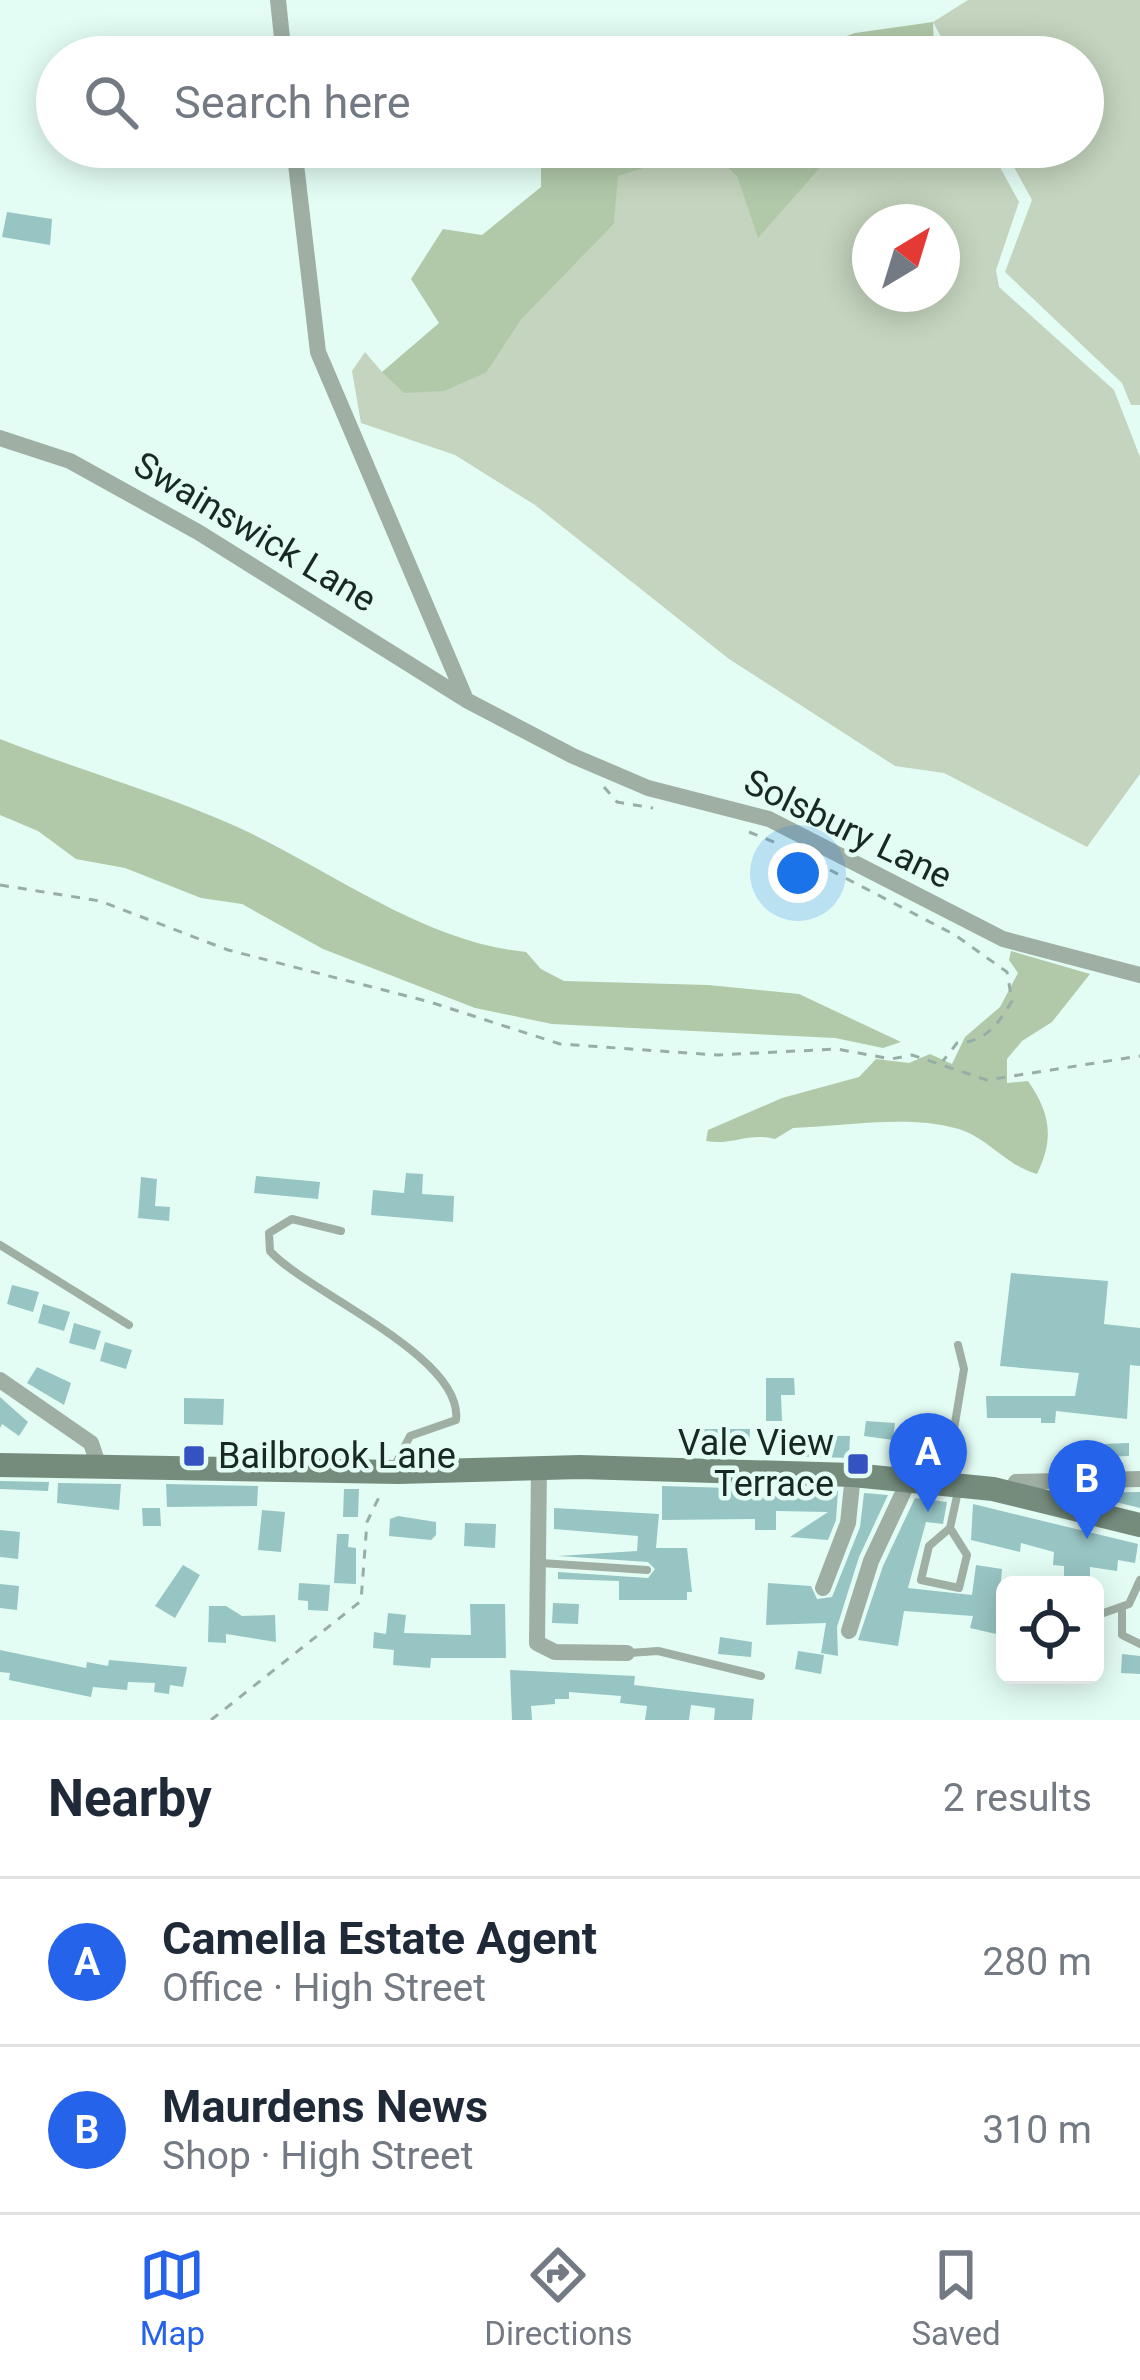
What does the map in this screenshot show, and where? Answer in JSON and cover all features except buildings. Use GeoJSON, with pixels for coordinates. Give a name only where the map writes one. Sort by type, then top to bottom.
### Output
{"type":"FeatureCollection","features":[{"type":"Feature","properties":{"kind":"street"},"geometry":{"type":"LineString","coordinates":[[278,0],[282,36]]}},
{"type":"Feature","properties":{"kind":"street"},"geometry":{"type":"LineString","coordinates":[[296,168],[318,352],[468,701]]}},
{"type":"Feature","properties":{"kind":"street","name":"Swainswick Lane"},"geometry":{"type":"LineString","coordinates":[[0,438],[70,461],[198,532],[468,701]]}},
{"type":"Feature","properties":{"kind":"street","name":"Solsbury Lane"},"geometry":{"type":"LineString","coordinates":[[468,701],[648,788],[769,819],[1003,939],[1140,975]]}},
{"type":"Feature","properties":{"kind":"street"},"geometry":{"type":"LineString","coordinates":[[0,1380],[92,1443],[99,1468]]}},
{"type":"Feature","properties":{"kind":"street"},"geometry":{"type":"LineString","coordinates":[[0,1466],[388,1479],[539,1466],[853,1475],[1010,1492],[1140,1525]]}},
{"type":"Feature","properties":{"kind":"street"},"geometry":{"type":"LineString","coordinates":[[539,1466],[537,1643],[555,1652],[627,1653]]}},
{"type":"Feature","properties":{"kind":"street"},"geometry":{"type":"LineString","coordinates":[[823,1588],[848,1523],[853,1475]]}},
{"type":"Feature","properties":{"kind":"street"},"geometry":{"type":"LineString","coordinates":[[1010,1492],[1016,1483],[1140,1479]]}},
{"type":"Feature","properties":{"kind":"street"},"geometry":{"type":"LineString","coordinates":[[849,1631],[871,1562],[909,1480]]}},
{"type":"Feature","properties":{"kind":"lane"},"geometry":{"type":"LineString","coordinates":[[341,1231],[292,1220],[269,1234],[270,1250],[426,1364],[458,1412],[456,1420],[444,1427],[410,1436],[388,1479]]}},
{"type":"Feature","properties":{"kind":"lane"},"geometry":{"type":"LineString","coordinates":[[0,1245],[129,1325]]}},
{"type":"Feature","properties":{"kind":"lane"},"geometry":{"type":"LineString","coordinates":[[950,1528],[929,1546],[921,1580],[959,1588],[967,1555],[950,1528],[964,1369],[958,1345]]}},
{"type":"Feature","properties":{"kind":"lane"},"geometry":{"type":"LineString","coordinates":[[539,1563],[646,1570]]}},
{"type":"Feature","properties":{"kind":"lane"},"geometry":{"type":"LineString","coordinates":[[1140,1580],[1121,1610],[1121,1635],[1140,1644]]}},
{"type":"Feature","properties":{"kind":"lane"},"geometry":{"type":"LineString","coordinates":[[1104,1614],[1121,1610]]}},
{"type":"Feature","properties":{"kind":"lane"},"geometry":{"type":"LineString","coordinates":[[627,1653],[658,1651],[761,1676]]}},
{"type":"Feature","properties":{"kind":"path"},"geometry":{"type":"LineString","coordinates":[[617,802],[656,808]]}},
{"type":"Feature","properties":{"kind":"path"},"geometry":{"type":"LineString","coordinates":[[733,825],[786,847]]}},
{"type":"Feature","properties":{"kind":"path"},"geometry":{"type":"LineString","coordinates":[[818,862],[955,934],[1007,972],[1012,1001],[998,1025],[974,1042],[958,1042],[943,1062]]}},
{"type":"Feature","properties":{"kind":"path"},"geometry":{"type":"LineString","coordinates":[[0,885],[100,901],[228,950],[430,1002],[560,1044],[717,1055],[838,1049],[943,1062],[987,1080],[1140,1056]]}},
{"type":"Feature","properties":{"kind":"path"},"geometry":{"type":"LineString","coordinates":[[211,1720],[361,1601],[367,1522],[388,1479]]}},
{"type":"Feature","properties":{"kind":"green space"},"geometry":{"type":"Polygon","coordinates":[[[968,0],[1140,0],[1140,405],[1131,405],[1122,383],[1005,272],[1032,200],[1014,168],[1104,168],[1104,36],[941,36],[933,22],[968,0]]]}},
{"type":"Feature","properties":{"kind":"green space"},"geometry":{"type":"Polygon","coordinates":[[[933,22],[934,36],[847,36],[933,22]]]}},
{"type":"Feature","properties":{"kind":"green space"},"geometry":{"type":"Polygon","coordinates":[[[541,168],[644,168],[618,176],[614,224],[521,320],[487,372],[444,391],[404,393],[382,372],[439,323],[411,279],[443,229],[482,235],[541,187],[541,168]]]}},
{"type":"Feature","properties":{"kind":"green space"},"geometry":{"type":"Polygon","coordinates":[[[644,168],[728,168],[737,177],[758,237],[820,168],[1000,168],[1019,202],[996,270],[999,287],[1114,390],[1140,457],[1140,774],[1087,847],[944,773],[895,766],[729,659],[535,505],[455,455],[361,423],[352,371],[365,352],[382,372],[487,372],[521,320],[614,224],[617,176],[644,168]]]}},
{"type":"Feature","properties":{"kind":"green space"},"geometry":{"type":"Polygon","coordinates":[[[728,168],[820,168],[758,238],[737,177],[728,168]]]}},
{"type":"Feature","properties":{"kind":"green space"},"geometry":{"type":"Polygon","coordinates":[[[0,739],[233,825],[412,918],[450,934],[526,952],[541,969],[564,981],[708,985],[799,994],[901,1042],[883,1048],[835,1038],[552,1024],[475,1008],[323,949],[242,904],[201,898],[125,868],[76,859],[38,831],[0,815],[0,739]]]}},
{"type":"Feature","properties":{"kind":"green space"},"geometry":{"type":"Polygon","coordinates":[[[1011,951],[1090,974],[1052,1022],[1022,1041],[1007,1059],[1007,1083],[1028,1081],[1048,1127],[1037,1174],[966,1132],[936,1124],[793,1128],[775,1139],[706,1141],[708,1130],[782,1098],[859,1077],[876,1059],[909,1063],[930,1054],[952,1064],[965,1037],[1000,1007],[1018,973],[1009,960],[1011,951]]]}},
{"type":"Feature","properties":{"kind":"place","name":"Bailbrook Lane"},"geometry":{"type":"Point","coordinates":[194,1456]}},
{"type":"Feature","properties":{"kind":"place","name":"Vale View Terrace"},"geometry":{"type":"Point","coordinates":[858,1464]}},
{"type":"Feature","properties":{"kind":"place","name":"Camella Estate Agent"},"geometry":{"type":"Point","coordinates":[928,1512]}},
{"type":"Feature","properties":{"kind":"place","name":"Maurdens News"},"geometry":{"type":"Point","coordinates":[1087,1539]}}]}
